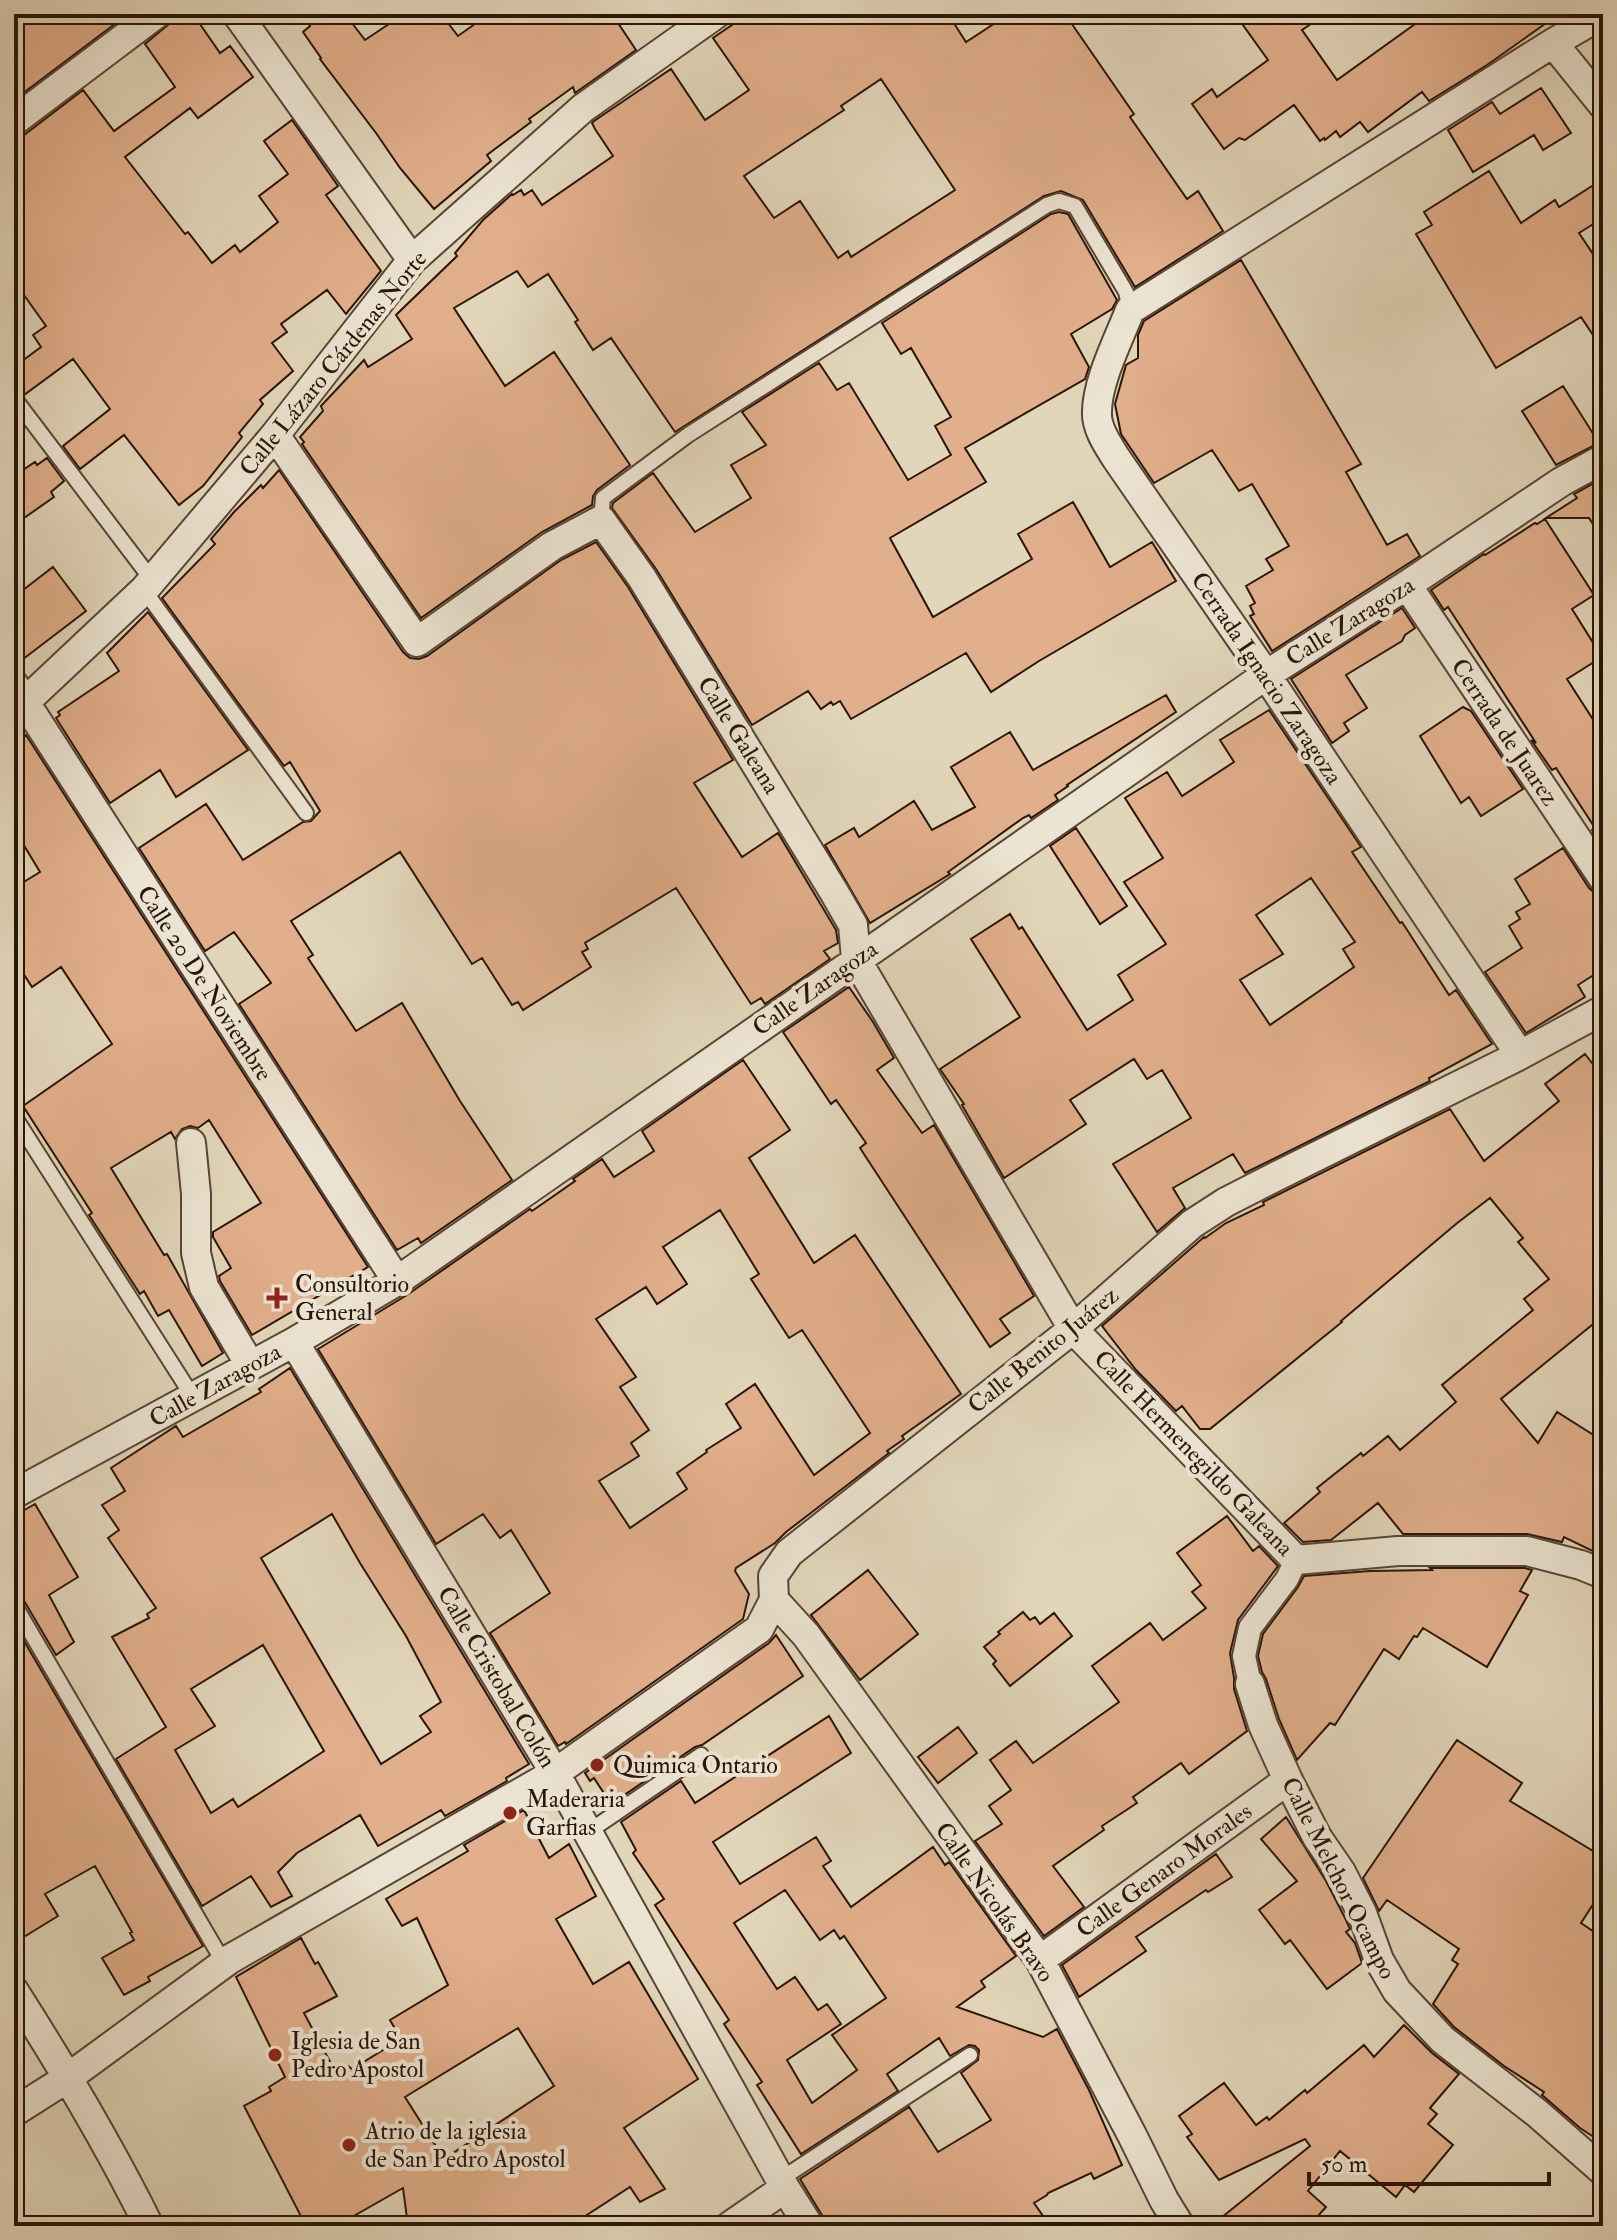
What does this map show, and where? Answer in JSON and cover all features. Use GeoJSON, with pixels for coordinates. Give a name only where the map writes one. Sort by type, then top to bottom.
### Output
{"type":"FeatureCollection","features":[{"type":"Feature","properties":{"kind":"street"},"geometry":{"type":"LineString","coordinates":[[237,14],[412,260]]}},
{"type":"Feature","properties":{"kind":"street","name":"Calle Lázaro Cárdenas Norte"},"geometry":{"type":"LineString","coordinates":[[18,699],[148,585],[275,435],[412,260],[583,108],[716,14]]}},
{"type":"Feature","properties":{"kind":"street"},"geometry":{"type":"LineString","coordinates":[[1130,310],[1603,14]]}},
{"type":"Feature","properties":{"kind":"street"},"geometry":{"type":"LineString","coordinates":[[14,121],[149,16]]}},
{"type":"Feature","properties":{"kind":"street"},"geometry":{"type":"LineString","coordinates":[[1553,43],[1603,105]]}},
{"type":"Feature","properties":{"kind":"street","name":"Cerrada Ignacio Zaragoza"},"geometry":{"type":"LineString","coordinates":[[1130,310],[1099,397],[1096,414],[1102,434],[1520,1055]]}},
{"type":"Feature","properties":{"kind":"street"},"geometry":{"type":"LineString","coordinates":[[275,435],[417,642],[552,546],[601,520]]}},
{"type":"Feature","properties":{"kind":"street","name":"Calle Zaragoza"},"geometry":{"type":"LineString","coordinates":[[14,1494],[294,1342],[397,1281],[1266,675],[1561,482],[1603,459]]}},
{"type":"Feature","properties":{"kind":"street","name":"Calle Galeana"},"geometry":{"type":"LineString","coordinates":[[601,520],[642,578],[853,925],[856,959]]}},
{"type":"Feature","properties":{"kind":"street","name":"Cerrada de Juarez"},"geometry":{"type":"LineString","coordinates":[[1407,585],[1603,878]]}},
{"type":"Feature","properties":{"kind":"street","name":"Calle 20 De Noviembre"},"geometry":{"type":"LineString","coordinates":[[18,699],[397,1281]]}},
{"type":"Feature","properties":{"kind":"street","name":"Calle Hermenegildo Galeana"},"geometry":{"type":"LineString","coordinates":[[856,959],[1073,1329],[1296,1560],[1398,1551],[1527,1551],[1603,1574]]}},
{"type":"Feature","properties":{"kind":"street","name":"Calle Benito Juárez"},"geometry":{"type":"LineString","coordinates":[[14,2112],[69,2077],[224,1963],[555,1773],[759,1629],[774,1600],[773,1576],[789,1553],[1073,1329],[1192,1224],[1226,1202],[1520,1055],[1603,1010]]}},
{"type":"Feature","properties":{"kind":"street"},"geometry":{"type":"LineString","coordinates":[[191,1143],[196,1194],[196,1253],[204,1287],[250,1365]]}},
{"type":"Feature","properties":{"kind":"street","name":"Calle Cristobal Colón"},"geometry":{"type":"LineString","coordinates":[[294,1342],[555,1773],[809,2226]]}},
{"type":"Feature","properties":{"kind":"street","name":"Calle Melchor Ocampo"},"geometry":{"type":"LineString","coordinates":[[1296,1560],[1287,1579],[1250,1628],[1244,1656],[1263,1725],[1288,1780],[1317,1837],[1341,1872],[1362,1913],[1379,1960],[1397,1991],[1443,2040],[1537,2113],[1603,2171]]}},
{"type":"Feature","properties":{"kind":"street","name":"Calle Nicolás Bravo"},"geometry":{"type":"LineString","coordinates":[[774,1600],[806,1635],[1040,1960],[1180,2226]]}},
{"type":"Feature","properties":{"kind":"street","name":"Calle Genaro Morales"},"geometry":{"type":"LineString","coordinates":[[1040,1960],[1288,1780]]}},
{"type":"Feature","properties":{"kind":"street"},"geometry":{"type":"LineString","coordinates":[[14,1991],[69,2077],[149,2226]]}},
{"type":"Feature","properties":{"kind":"street"},"geometry":{"type":"LineString","coordinates":[[730,2226],[783,2183]]}},
{"type":"Feature","properties":{"kind":"lane"},"geometry":{"type":"LineString","coordinates":[[601,520],[603,498],[688,435],[1047,205],[1059,201],[1075,206],[1126,292],[1130,310]]}},
{"type":"Feature","properties":{"kind":"lane"},"geometry":{"type":"LineString","coordinates":[[14,398],[306,813]]}},
{"type":"Feature","properties":{"kind":"lane"},"geometry":{"type":"LineString","coordinates":[[14,1116],[193,1397]]}},
{"type":"Feature","properties":{"kind":"lane"},"geometry":{"type":"LineString","coordinates":[[14,1604],[224,1963]]}},
{"type":"Feature","properties":{"kind":"lane"},"geometry":{"type":"LineString","coordinates":[[588,1832],[701,1755]]}},
{"type":"Feature","properties":{"kind":"lane"},"geometry":{"type":"LineString","coordinates":[[783,2183],[970,2055]]}},
{"type":"Feature","properties":{"kind":"building"},"geometry":{"type":"Polygon","coordinates":[[[14,14],[128,14],[14,100],[14,14]]]}},
{"type":"Feature","properties":{"kind":"building"},"geometry":{"type":"Polygon","coordinates":[[[181,14],[193,14],[220,53],[230,46],[253,77],[198,118],[190,108],[125,157],[185,234],[188,232],[212,263],[235,245],[240,252],[278,222],[259,196],[288,174],[264,141],[292,120],[338,186],[326,195],[381,271],[346,314],[327,290],[281,324],[287,332],[272,343],[293,371],[260,400],[263,404],[239,433],[242,437],[203,486],[179,505],[124,435],[80,469],[63,446],[110,409],[73,359],[24,395],[14,381],[14,367],[41,347],[33,335],[46,326],[14,281],[14,138],[24,135],[83,90],[114,131],[175,87],[145,44],[181,14]]]}},
{"type":"Feature","properties":{"kind":"building"},"geometry":{"type":"Polygon","coordinates":[[[302,14],[345,14],[365,40],[404,14],[441,14],[458,36],[489,14],[612,14],[636,50],[575,93],[573,87],[529,119],[531,122],[487,155],[491,161],[434,209],[320,59],[303,32],[310,26],[302,14]]]}},
{"type":"Feature","properties":{"kind":"building"},"geometry":{"type":"Polygon","coordinates":[[[748,14],[948,14],[966,42],[1009,14],[1065,14],[1134,114],[1130,117],[1187,199],[1198,191],[1223,231],[1135,287],[1083,200],[1061,191],[1044,196],[675,432],[611,338],[593,350],[548,274],[528,287],[517,271],[454,308],[505,386],[554,352],[630,465],[597,490],[592,505],[542,532],[421,618],[300,437],[323,411],[321,406],[364,360],[368,367],[412,339],[396,315],[457,256],[455,253],[483,220],[512,194],[521,190],[524,195],[532,190],[542,205],[613,156],[595,129],[594,121],[671,69],[705,120],[749,90],[713,38],[748,14]],[[881,79],[841,106],[844,110],[744,176],[774,218],[800,201],[838,258],[848,251],[851,257],[955,190],[881,79]]]}},
{"type":"Feature","properties":{"kind":"building"},"geometry":{"type":"Polygon","coordinates":[[[1235,14],[1326,14],[1302,30],[1337,80],[1429,14],[1559,14],[1429,101],[1422,92],[1368,132],[1360,122],[1340,137],[1336,131],[1320,141],[1294,105],[1245,140],[1239,138],[1224,149],[1192,104],[1212,89],[1217,97],[1268,60],[1235,14]]]}},
{"type":"Feature","properties":{"kind":"building"},"geometry":{"type":"Polygon","coordinates":[[[1541,88],[1571,133],[1543,150],[1534,135],[1473,172],[1448,130],[1492,102],[1500,114],[1541,88]]]}},
{"type":"Feature","properties":{"kind":"building"},"geometry":{"type":"Polygon","coordinates":[[[1489,171],[1521,223],[1555,200],[1559,207],[1603,179],[1603,218],[1579,233],[1603,269],[1603,350],[1581,317],[1496,368],[1416,234],[1432,225],[1424,212],[1489,171]]]}},
{"type":"Feature","properties":{"kind":"building"},"geometry":{"type":"Polygon","coordinates":[[[1051,214],[1068,214],[1117,300],[1112,309],[1071,334],[1089,367],[1085,379],[965,448],[986,482],[890,538],[933,617],[1032,559],[1018,534],[1073,502],[1110,567],[1152,542],[1176,581],[991,692],[966,653],[851,719],[840,701],[833,705],[831,702],[821,709],[808,691],[752,725],[656,569],[612,508],[613,503],[653,473],[695,532],[751,498],[731,465],[766,445],[742,412],[819,363],[837,390],[849,383],[908,480],[951,455],[935,426],[951,417],[911,348],[901,354],[882,323],[1051,214]]]}},
{"type":"Feature","properties":{"kind":"building"},"geometry":{"type":"Polygon","coordinates":[[[1241,260],[1361,464],[1346,472],[1387,545],[1407,534],[1420,556],[1272,651],[1250,616],[1254,614],[1250,606],[1255,603],[1246,586],[1273,570],[1266,559],[1289,546],[1252,484],[1239,491],[1212,450],[1154,483],[1121,434],[1115,404],[1126,365],[1138,358],[1138,335],[1144,321],[1241,260]]]}},
{"type":"Feature","properties":{"kind":"building"},"geometry":{"type":"Polygon","coordinates":[[[1563,386],[1599,443],[1556,465],[1522,411],[1563,386]]]}},
{"type":"Feature","properties":{"kind":"building"},"geometry":{"type":"Polygon","coordinates":[[[47,458],[64,481],[51,492],[54,497],[14,525],[14,476],[47,458]]]}},
{"type":"Feature","properties":{"kind":"building"},"geometry":{"type":"Polygon","coordinates":[[[279,470],[410,658],[427,656],[561,560],[596,542],[628,587],[733,760],[694,783],[742,857],[778,833],[836,930],[838,943],[824,951],[830,959],[765,1004],[761,998],[751,1004],[676,888],[585,943],[588,949],[582,952],[591,967],[523,1010],[518,1002],[512,1005],[482,958],[472,964],[400,852],[291,921],[313,955],[308,958],[356,1031],[402,1003],[460,1101],[512,1180],[421,1243],[418,1238],[397,1250],[239,1004],[271,983],[234,932],[205,951],[139,848],[206,804],[243,860],[303,822],[311,821],[320,811],[290,762],[284,766],[162,598],[215,544],[211,539],[234,512],[279,470]]]}},
{"type":"Feature","properties":{"kind":"building"},"geometry":{"type":"Polygon","coordinates":[[[1603,478],[1603,540],[1589,518],[1546,518],[1577,498],[1574,494],[1603,478]]]}},
{"type":"Feature","properties":{"kind":"building"},"geometry":{"type":"Polygon","coordinates":[[[1545,519],[1594,595],[1572,609],[1602,657],[1567,679],[1603,735],[1603,847],[1592,830],[1595,828],[1556,768],[1552,770],[1448,607],[1444,610],[1431,590],[1484,554],[1545,519]]]}},
{"type":"Feature","properties":{"kind":"building"},"geometry":{"type":"Polygon","coordinates":[[[53,567],[86,611],[14,666],[14,597],[53,567]]]}},
{"type":"Feature","properties":{"kind":"building"},"geometry":{"type":"Polygon","coordinates":[[[1402,608],[1415,628],[1402,641],[1346,675],[1367,708],[1344,723],[1349,731],[1332,743],[1291,679],[1402,608]]]}},
{"type":"Feature","properties":{"kind":"building"},"geometry":{"type":"Polygon","coordinates":[[[148,612],[248,750],[176,797],[160,770],[110,803],[56,718],[60,715],[58,712],[119,671],[107,653],[148,612]]]}},
{"type":"Feature","properties":{"kind":"building"},"geometry":{"type":"Polygon","coordinates":[[[1166,695],[1176,712],[1067,785],[1055,795],[1058,800],[1031,818],[1029,815],[1023,818],[948,872],[950,874],[870,923],[825,845],[854,828],[859,837],[914,801],[932,830],[975,807],[951,767],[1010,732],[1033,770],[1166,695]]]}},
{"type":"Feature","properties":{"kind":"building"},"geometry":{"type":"Polygon","coordinates":[[[1463,707],[1471,711],[1523,789],[1481,816],[1469,797],[1461,803],[1420,736],[1463,707]]]}},
{"type":"Feature","properties":{"kind":"building"},"geometry":{"type":"Polygon","coordinates":[[[1269,710],[1361,847],[1352,852],[1449,995],[1456,990],[1492,1044],[1429,1078],[1430,1081],[1245,1173],[1233,1154],[1173,1188],[1185,1208],[1157,1232],[1113,1164],[1191,1118],[1162,1070],[1147,1079],[1134,1059],[1070,1100],[1086,1124],[1004,1178],[964,1104],[940,1069],[1020,1017],[971,939],[1010,914],[1019,929],[1022,927],[1087,1030],[1133,1000],[1118,975],[1166,944],[1124,882],[1163,858],[1125,798],[1167,772],[1182,796],[1234,762],[1220,740],[1269,710]],[[1311,878],[1256,915],[1283,954],[1240,980],[1270,1025],[1354,967],[1343,949],[1355,942],[1311,878]]]}},
{"type":"Feature","properties":{"kind":"building"},"geometry":{"type":"Polygon","coordinates":[[[26,735],[368,1267],[252,1335],[220,1281],[219,1276],[231,1268],[213,1232],[261,1203],[209,1120],[198,1128],[190,1126],[182,1129],[175,1139],[171,1132],[111,1168],[164,1255],[167,1254],[223,1353],[202,1366],[169,1310],[158,1316],[144,1291],[140,1294],[23,1106],[112,1044],[61,967],[32,987],[14,959],[14,888],[40,872],[14,829],[14,743],[26,735]]]}},
{"type":"Feature","properties":{"kind":"building"},"geometry":{"type":"Polygon","coordinates":[[[1076,828],[1127,906],[1100,924],[1050,846],[1076,828]]]}},
{"type":"Feature","properties":{"kind":"building"},"geometry":{"type":"Polygon","coordinates":[[[1563,848],[1589,888],[1603,895],[1603,969],[1578,985],[1585,997],[1526,1033],[1485,972],[1522,948],[1509,926],[1520,919],[1516,912],[1530,904],[1515,879],[1563,848]]]}},
{"type":"Feature","properties":{"kind":"building"},"geometry":{"type":"Polygon","coordinates":[[[849,987],[894,1058],[877,1070],[922,1133],[934,1125],[1034,1296],[1000,1319],[1010,1333],[990,1347],[860,1148],[866,1143],[836,1100],[831,1104],[783,1032],[849,987]]]}},
{"type":"Feature","properties":{"kind":"building"},"geometry":{"type":"Polygon","coordinates":[[[1585,1054],[1603,1077],[1603,1316],[1501,1399],[1538,1443],[1557,1412],[1603,1441],[1603,1556],[1564,1537],[1562,1542],[1527,1534],[1403,1534],[1378,1503],[1331,1540],[1303,1542],[1284,1523],[1320,1492],[1317,1488],[1388,1436],[1400,1450],[1456,1402],[1442,1385],[1533,1310],[1524,1299],[1549,1279],[1518,1242],[1523,1238],[1490,1198],[1210,1429],[1200,1429],[1182,1406],[1176,1411],[1136,1370],[1102,1326],[1204,1237],[1226,1223],[1450,1109],[1484,1161],[1559,1101],[1545,1084],[1585,1054]]]}},
{"type":"Feature","properties":{"kind":"building"},"geometry":{"type":"Polygon","coordinates":[[[743,1060],[790,1130],[749,1158],[814,1263],[855,1235],[961,1394],[902,1436],[904,1439],[887,1451],[889,1453],[775,1543],[736,1568],[749,1594],[743,1619],[566,1744],[558,1746],[490,1633],[550,1593],[511,1530],[500,1538],[483,1514],[436,1544],[318,1349],[407,1295],[530,1209],[532,1211],[602,1159],[614,1177],[654,1151],[642,1131],[743,1060]],[[720,1210],[663,1247],[687,1284],[657,1304],[646,1287],[596,1319],[636,1377],[620,1387],[649,1430],[631,1443],[639,1456],[599,1481],[630,1528],[687,1489],[677,1473],[741,1428],[726,1404],[755,1384],[814,1475],[870,1433],[802,1330],[789,1338],[751,1279],[759,1274],[720,1210]]]}},
{"type":"Feature","properties":{"kind":"building"},"geometry":{"type":"Polygon","coordinates":[[[290,1368],[529,1764],[506,1778],[507,1781],[445,1816],[441,1810],[378,1846],[360,1815],[297,1853],[278,1872],[292,1896],[271,1907],[251,1876],[202,1906],[116,1759],[166,1727],[112,1637],[149,1618],[147,1614],[156,1608],[108,1538],[119,1530],[102,1505],[125,1491],[111,1468],[176,1426],[183,1437],[261,1392],[259,1389],[290,1368]],[[332,1514],[261,1558],[381,1764],[431,1732],[420,1716],[441,1702],[406,1636],[332,1514]],[[263,1645],[191,1689],[215,1726],[175,1750],[211,1813],[233,1799],[238,1807],[324,1751],[263,1645]]]}},
{"type":"Feature","properties":{"kind":"building"},"geometry":{"type":"Polygon","coordinates":[[[35,1504],[78,1577],[49,1595],[74,1642],[56,1655],[23,1599],[14,1594],[14,1516],[35,1504]]]}},
{"type":"Feature","properties":{"kind":"building"},"geometry":{"type":"Polygon","coordinates":[[[1227,1516],[1253,1551],[1259,1546],[1278,1566],[1238,1620],[1230,1653],[1234,1689],[1247,1731],[1189,1774],[1181,1763],[1133,1797],[1137,1803],[1102,1826],[1104,1830],[1053,1866],[1084,1907],[1044,1936],[975,1841],[1002,1824],[989,1806],[1011,1790],[990,1760],[1016,1741],[1033,1763],[1119,1702],[1092,1666],[1150,1623],[1163,1640],[1206,1608],[1192,1592],[1201,1585],[1177,1553],[1227,1516]]]}},
{"type":"Feature","properties":{"kind":"building"},"geometry":{"type":"Polygon","coordinates":[[[1430,1568],[1532,1570],[1520,1591],[1528,1595],[1487,1667],[1423,1628],[1399,1659],[1384,1649],[1335,1725],[1330,1723],[1297,1760],[1262,1672],[1258,1656],[1263,1634],[1304,1576],[1432,1570],[1430,1568]]]}},
{"type":"Feature","properties":{"kind":"building"},"geometry":{"type":"Polygon","coordinates":[[[868,1570],[918,1634],[860,1680],[811,1615],[868,1570]]]}},
{"type":"Feature","properties":{"kind":"building"},"geometry":{"type":"Polygon","coordinates":[[[1023,1612],[1030,1620],[1035,1617],[1040,1624],[1054,1613],[1072,1636],[1010,1686],[984,1647],[1023,1612]]]}},
{"type":"Feature","properties":{"kind":"building"},"geometry":{"type":"Polygon","coordinates":[[[14,1624],[203,1946],[148,1977],[150,1981],[124,1995],[102,1958],[134,1940],[95,1866],[45,1894],[58,1916],[14,1943],[14,1624]]]}},
{"type":"Feature","properties":{"kind":"building"},"geometry":{"type":"Polygon","coordinates":[[[776,1635],[803,1676],[611,1804],[594,1778],[590,1781],[585,1773],[776,1635]]]}},
{"type":"Feature","properties":{"kind":"building"},"geometry":{"type":"Polygon","coordinates":[[[829,1716],[851,1753],[713,1842],[740,1884],[816,1837],[831,1861],[823,1866],[851,1907],[933,1847],[945,1865],[949,1862],[1016,1956],[981,1981],[985,1987],[957,2007],[1043,2037],[1057,2029],[1089,2090],[1122,2165],[1094,2179],[1091,2173],[1034,2203],[1050,2226],[826,2226],[800,2179],[909,2107],[938,2152],[991,2120],[961,2073],[978,2060],[979,2050],[969,2045],[950,2056],[939,2038],[887,2074],[898,2091],[801,2154],[757,2085],[762,2082],[724,2024],[729,2020],[655,1905],[664,1899],[633,1853],[636,1850],[621,1822],[681,1781],[695,1803],[829,1716]],[[785,1890],[734,1923],[777,1989],[795,1977],[818,2010],[827,2004],[841,2024],[787,2060],[812,2103],[857,2070],[832,2035],[886,1998],[844,1936],[840,1939],[834,1930],[820,1940],[785,1890]]]}},
{"type":"Feature","properties":{"kind":"building"},"geometry":{"type":"Polygon","coordinates":[[[958,1727],[977,1753],[938,1783],[918,1757],[958,1727]]]}},
{"type":"Feature","properties":{"kind":"building"},"geometry":{"type":"Polygon","coordinates":[[[1457,1740],[1522,1783],[1510,1801],[1603,1857],[1603,1889],[1581,1923],[1603,1938],[1603,2143],[1580,2128],[1542,2095],[1544,2092],[1454,2027],[1433,2004],[1458,1964],[1452,1960],[1459,1949],[1387,1900],[1379,1911],[1363,1878],[1457,1740]]]}},
{"type":"Feature","properties":{"kind":"building"},"geometry":{"type":"Polygon","coordinates":[[[524,1810],[549,1858],[569,1844],[596,1896],[556,1919],[593,1984],[629,1962],[698,2079],[624,2128],[665,2189],[640,2202],[630,2187],[570,2226],[408,2226],[403,2188],[336,2226],[306,2226],[244,2106],[271,2091],[269,2087],[285,2077],[236,1977],[301,1938],[337,1996],[304,2013],[336,2073],[348,2066],[352,2069],[401,2039],[390,2020],[448,1985],[417,1918],[402,1926],[386,1899],[468,1851],[464,1845],[524,1810]],[[518,2028],[405,2097],[444,2159],[554,2086],[518,2028]]]}},
{"type":"Feature","properties":{"kind":"building"},"geometry":{"type":"Polygon","coordinates":[[[1286,1817],[1326,1881],[1350,1929],[1346,1932],[1355,1943],[1362,1963],[1327,1989],[1290,1940],[1285,1944],[1259,1910],[1297,1881],[1261,1839],[1286,1817]]]}},
{"type":"Feature","properties":{"kind":"building"},"geometry":{"type":"Polygon","coordinates":[[[1216,1854],[1232,1877],[1208,1892],[1206,1890],[1136,1937],[1146,1951],[1079,1997],[1062,1965],[1216,1854]]]}},
{"type":"Feature","properties":{"kind":"building"},"geometry":{"type":"Polygon","coordinates":[[[1404,2025],[1459,2074],[1430,2108],[1437,2114],[1428,2124],[1453,2145],[1414,2192],[1405,2185],[1396,2197],[1340,2151],[1308,2191],[1326,2207],[1309,2226],[1211,2226],[1310,2146],[1305,2139],[1219,2180],[1187,2137],[1192,2134],[1179,2116],[1224,2083],[1256,2125],[1267,2117],[1269,2120],[1364,2045],[1374,2057],[1404,2025]]]}},
{"type":"Feature","properties":{"kind":"place","name":"Consultorio General"},"geometry":{"type":"Point","coordinates":[277,1298]}},
{"type":"Feature","properties":{"kind":"place","name":"Quimica Ontario"},"geometry":{"type":"Point","coordinates":[597,1765]}},
{"type":"Feature","properties":{"kind":"place","name":"Maderaria Garfias"},"geometry":{"type":"Point","coordinates":[510,1813]}},
{"type":"Feature","properties":{"kind":"place","name":"Iglesia de San Pedro Apostol"},"geometry":{"type":"Point","coordinates":[275,2055]}},
{"type":"Feature","properties":{"kind":"place","name":"Atrio de la iglesia de San Pedro Apostol"},"geometry":{"type":"Point","coordinates":[349,2145]}}]}
